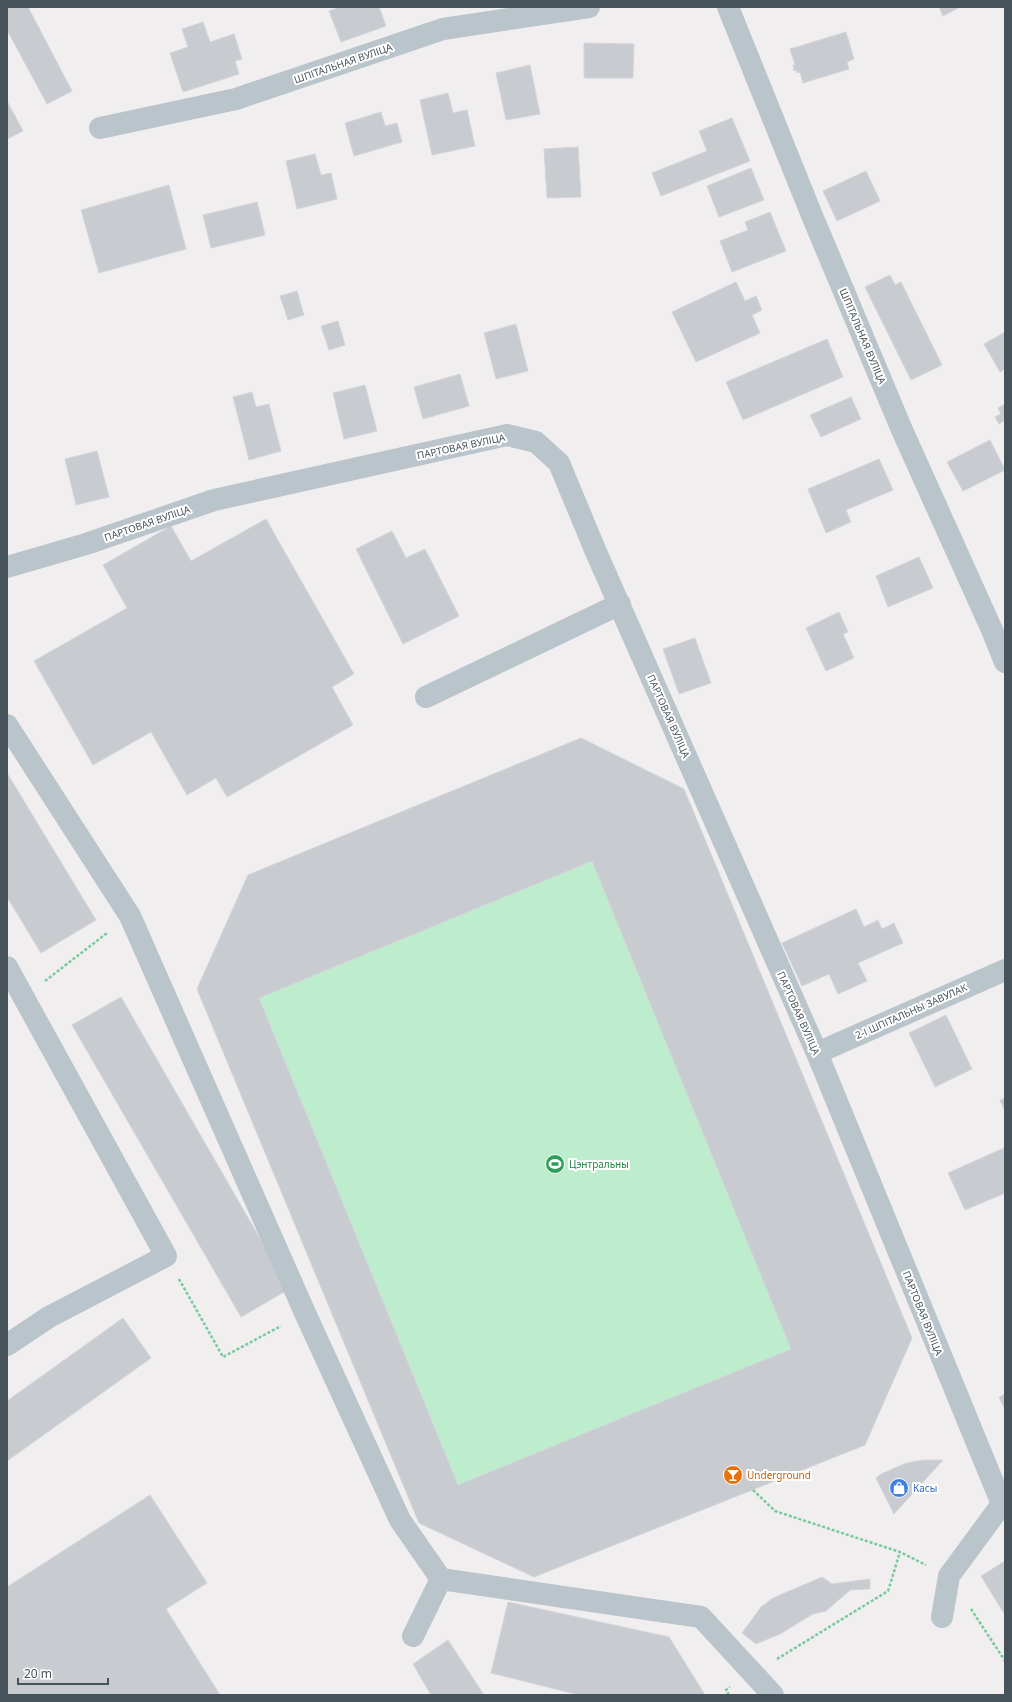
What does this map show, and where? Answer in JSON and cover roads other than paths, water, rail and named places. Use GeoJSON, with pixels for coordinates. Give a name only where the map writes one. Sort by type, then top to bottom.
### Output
{"type":"FeatureCollection","features":[{"type":"Feature","properties":{"kind":"street","name":"ШПІТАЛЬНАЯ ВУЛІЦА"},"geometry":{"type":"LineString","coordinates":[[100,128],[236,99],[443,29],[588,7]]}},
{"type":"Feature","properties":{"kind":"street","name":"ШПІТАЛЬНАЯ ВУЛІЦА"},"geometry":{"type":"LineString","coordinates":[[728,7],[811,213],[902,430],[998,628],[1005,662]]}},
{"type":"Feature","properties":{"kind":"street","name":"ПАРТОВАЯ ВУЛІЦА"},"geometry":{"type":"LineString","coordinates":[[7,568],[86,544],[214,500],[507,434],[536,442],[559,463],[817,1053],[1003,1504]]}},
{"type":"Feature","properties":{"kind":"street"},"geometry":{"type":"LineString","coordinates":[[426,697],[620,604]]}},
{"type":"Feature","properties":{"kind":"street"},"geometry":{"type":"LineString","coordinates":[[7,725],[130,916],[305,1313],[400,1520],[441,1579],[701,1617],[773,1695]]}},
{"type":"Feature","properties":{"kind":"street"},"geometry":{"type":"LineString","coordinates":[[7,966],[166,1256],[49,1317],[7,1345]]}},
{"type":"Feature","properties":{"kind":"street","name":"2-І ШПІТАЛЬНЫ ЗАВУЛАК"},"geometry":{"type":"LineString","coordinates":[[817,1053],[1005,970]]}},
{"type":"Feature","properties":{"kind":"street"},"geometry":{"type":"LineString","coordinates":[[942,1617],[949,1576],[1003,1504]]}},
{"type":"Feature","properties":{"kind":"street"},"geometry":{"type":"LineString","coordinates":[[413,1636],[441,1579]]}},
{"type":"Feature","properties":{"kind":"place","name":"Цэнтральны"},"geometry":{"type":"Point","coordinates":[555,1164]}},
{"type":"Feature","properties":{"kind":"place","name":"Underground"},"geometry":{"type":"Point","coordinates":[733,1475]}},
{"type":"Feature","properties":{"kind":"place","name":"Касы"},"geometry":{"type":"Point","coordinates":[899,1488]}}]}
